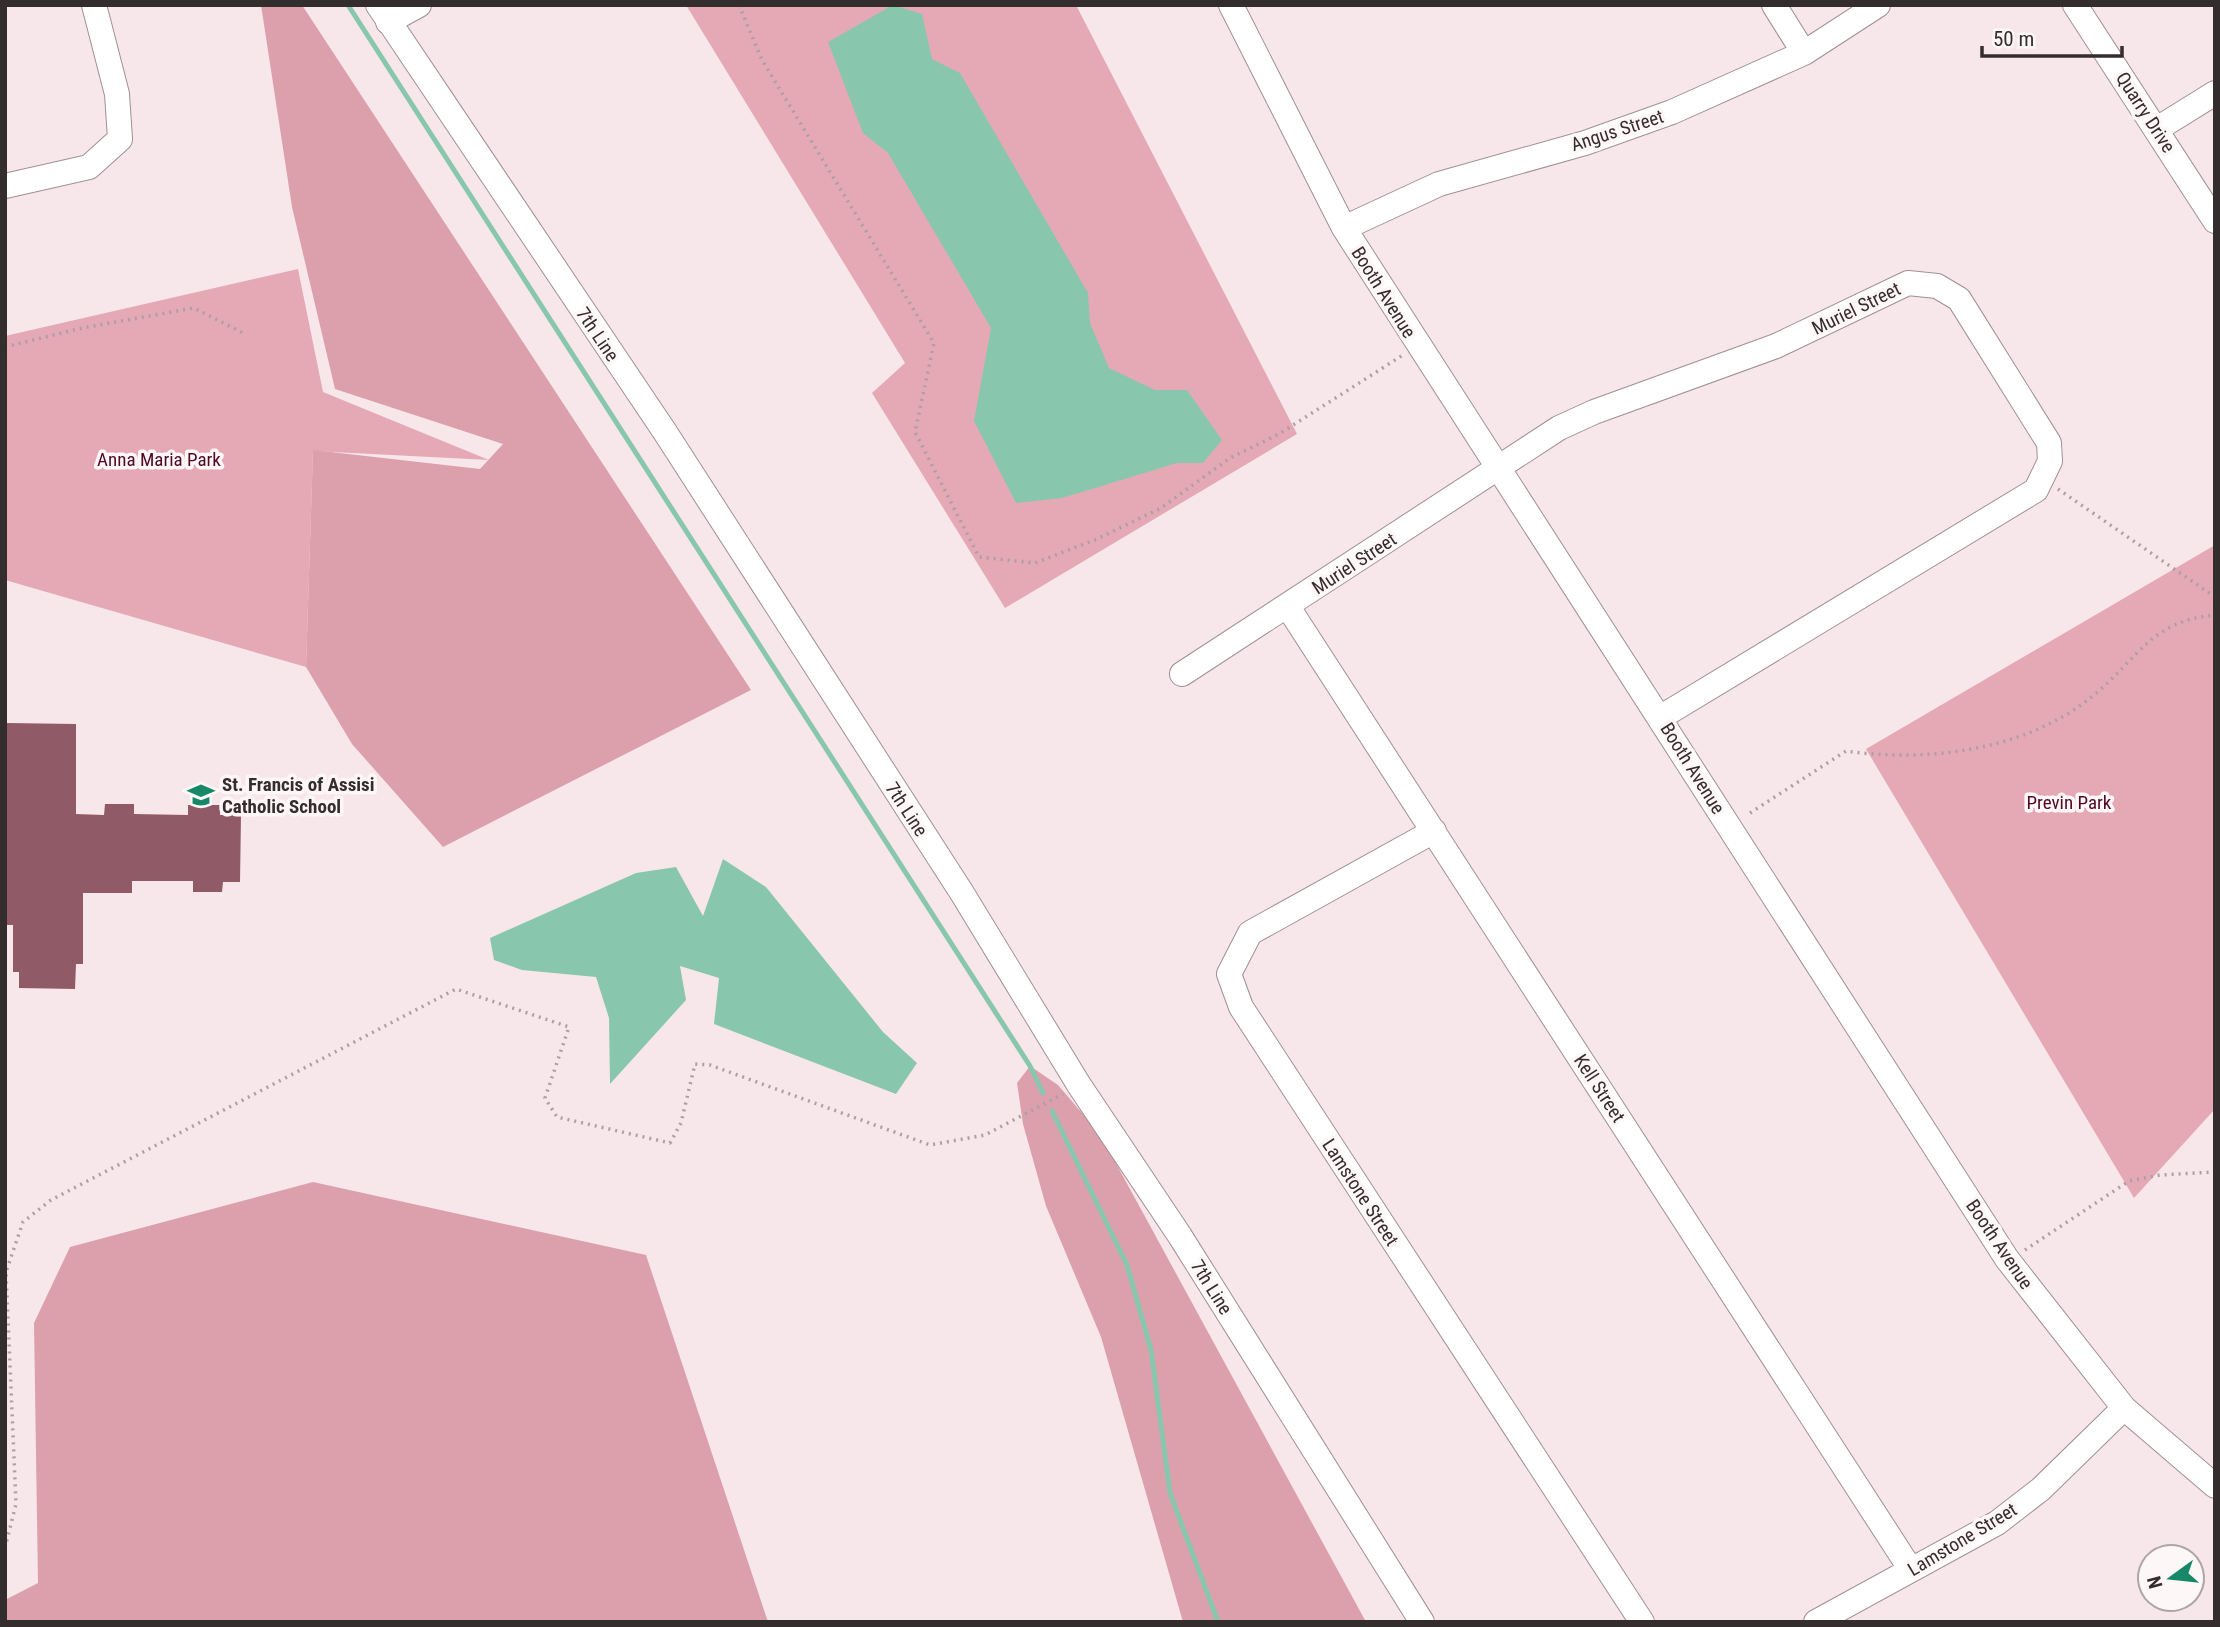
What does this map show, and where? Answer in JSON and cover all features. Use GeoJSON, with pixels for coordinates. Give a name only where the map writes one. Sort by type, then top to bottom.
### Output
{"type":"FeatureCollection","features":[{"type":"Feature","properties":{"kind":"street"},"geometry":{"type":"LineString","coordinates":[[5,186],[89,167],[120,139],[117,93],[94,5]]}},
{"type":"Feature","properties":{"kind":"street"},"geometry":{"type":"LineString","coordinates":[[383,14],[419,5]]}},
{"type":"Feature","properties":{"kind":"street","name":"Booth Avenue"},"geometry":{"type":"LineString","coordinates":[[1231,5],[1344,228],[1496,468],[1661,717],[2007,1259],[2124,1408],[2215,1486]]}},
{"type":"Feature","properties":{"kind":"street"},"geometry":{"type":"LineString","coordinates":[[1774,5],[1804,53]]}},
{"type":"Feature","properties":{"kind":"street","name":"Angus Street"},"geometry":{"type":"LineString","coordinates":[[1344,228],[1439,184],[1585,143],[1672,112],[1804,53],[1878,5]]}},
{"type":"Feature","properties":{"kind":"street","name":"Quarry Drive"},"geometry":{"type":"LineString","coordinates":[[2076,5],[2215,220]]}},
{"type":"Feature","properties":{"kind":"street","name":"7th Line"},"geometry":{"type":"LineString","coordinates":[[383,14],[664,432],[962,893],[1079,1086],[1180,1236],[1422,1622]]}},
{"type":"Feature","properties":{"kind":"street"},"geometry":{"type":"LineString","coordinates":[[2157,129],[2215,93]]}},
{"type":"Feature","properties":{"kind":"street","name":"Muriel Street"},"geometry":{"type":"LineString","coordinates":[[1182,674],[1559,428],[1594,412],[1776,346],[1908,283],[1937,286],[1959,299],[2049,443],[2050,461],[2036,490],[1661,717]]}},
{"type":"Feature","properties":{"kind":"street","name":"Kell Street"},"geometry":{"type":"LineString","coordinates":[[1288,607],[1911,1570]]}},
{"type":"Feature","properties":{"kind":"street","name":"Lamstone Street"},"geometry":{"type":"LineString","coordinates":[[1434,831],[1250,933],[1228,974],[1241,1007],[1642,1622]]}},
{"type":"Feature","properties":{"kind":"street","name":"Lamstone Street"},"geometry":{"type":"LineString","coordinates":[[1816,1622],[2008,1514],[2041,1489],[2124,1408]]}},
{"type":"Feature","properties":{"kind":"path"},"geometry":{"type":"LineString","coordinates":[[739,5],[762,60],[934,343],[915,432],[979,557],[1035,563],[1097,539],[1161,508],[1230,458],[1279,434],[1397,359]]}},
{"type":"Feature","properties":{"kind":"path"},"geometry":{"type":"LineString","coordinates":[[5,347],[82,328],[194,308],[246,334]]}},
{"type":"Feature","properties":{"kind":"path"},"geometry":{"type":"LineString","coordinates":[[2055,487],[2215,597]]}},
{"type":"Feature","properties":{"kind":"path"},"geometry":{"type":"LineString","coordinates":[[1750,813],[1846,751],[1884,756],[1972,750],[2017,738],[2094,695],[2144,645],[2170,625],[2195,617],[2215,615]]}},
{"type":"Feature","properties":{"kind":"path"},"geometry":{"type":"LineString","coordinates":[[5,1548],[16,1504],[6,1272],[23,1222],[51,1200],[456,989],[569,1027],[545,1098],[557,1118],[670,1143],[681,1123],[695,1064],[710,1065],[930,1145],[985,1135],[1079,1086]]}},
{"type":"Feature","properties":{"kind":"path"},"geometry":{"type":"LineString","coordinates":[[2030,1247],[2130,1181],[2160,1175],[2215,1172]]}},
{"type":"Feature","properties":{"kind":"green space"},"geometry":{"type":"Polygon","coordinates":[[[686,5],[1076,5],[1297,434],[1005,608],[872,393],[905,363],[686,5]]]}},
{"type":"Feature","properties":{"kind":"green space","name":"Anna Maria Park"},"geometry":{"type":"Polygon","coordinates":[[[298,269],[323,392],[489,460],[313,451],[306,667],[5,580],[5,336],[298,269]]]}},
{"type":"Feature","properties":{"kind":"green space","name":"Previn Park"},"geometry":{"type":"Polygon","coordinates":[[[2215,545],[2215,1109],[2134,1198],[1866,749],[2215,545]]]}},
{"type":"Feature","properties":{"kind":"shaded area"},"geometry":{"type":"Polygon","coordinates":[[[261,5],[302,5],[751,690],[443,847],[352,744],[306,667],[313,450],[480,469],[503,444],[335,389],[292,207],[261,5]]]}},
{"type":"Feature","properties":{"kind":"shaded area"},"geometry":{"type":"Polygon","coordinates":[[[893,5],[922,14],[932,59],[960,73],[1088,293],[1090,323],[1109,368],[1155,390],[1187,390],[1222,440],[1203,463],[1177,463],[1062,498],[1016,503],[974,421],[991,328],[888,153],[863,133],[828,42],[893,5]]]}},
{"type":"Feature","properties":{"kind":"shaded area"},"geometry":{"type":"Polygon","coordinates":[[[723,859],[766,887],[883,1032],[917,1063],[896,1094],[714,1024],[719,978],[680,966],[686,1000],[610,1084],[609,1018],[596,977],[522,970],[494,960],[490,938],[636,873],[676,867],[703,916],[723,859]]]}},
{"type":"Feature","properties":{"kind":"shaded area"},"geometry":{"type":"Polygon","coordinates":[[[1030,1066],[1058,1085],[1100,1134],[1366,1622],[1183,1622],[1101,1337],[1046,1206],[1023,1124],[1017,1083],[1030,1066]]]}},
{"type":"Feature","properties":{"kind":"shaded area"},"geometry":{"type":"Polygon","coordinates":[[[313,1182],[646,1255],[768,1622],[5,1622],[5,1600],[38,1583],[34,1323],[70,1247],[313,1182]]]}},
{"type":"Feature","properties":{"kind":"building"},"geometry":{"type":"Polygon","coordinates":[[[7,723],[76,724],[76,814],[104,815],[105,804],[134,804],[134,814],[188,815],[188,805],[220,805],[220,815],[241,815],[240,882],[223,882],[222,892],[193,892],[193,881],[132,881],[132,893],[83,893],[83,964],[76,964],[75,989],[19,988],[19,972],[13,972],[13,925],[6,925],[7,723]]]}},
{"type":"Feature","properties":{"kind":"waterway"},"geometry":{"type":"LineString","coordinates":[[348,5],[1030,1066],[1043,1093]]}},
{"type":"Feature","properties":{"kind":"waterway"},"geometry":{"type":"LineString","coordinates":[[1052,1111],[1127,1265],[1151,1350],[1170,1493],[1218,1622]]}},
{"type":"Feature","properties":{"kind":"place","name":"St. Francis of Assisi Catholic School"},"geometry":{"type":"Point","coordinates":[201,795]}}]}
